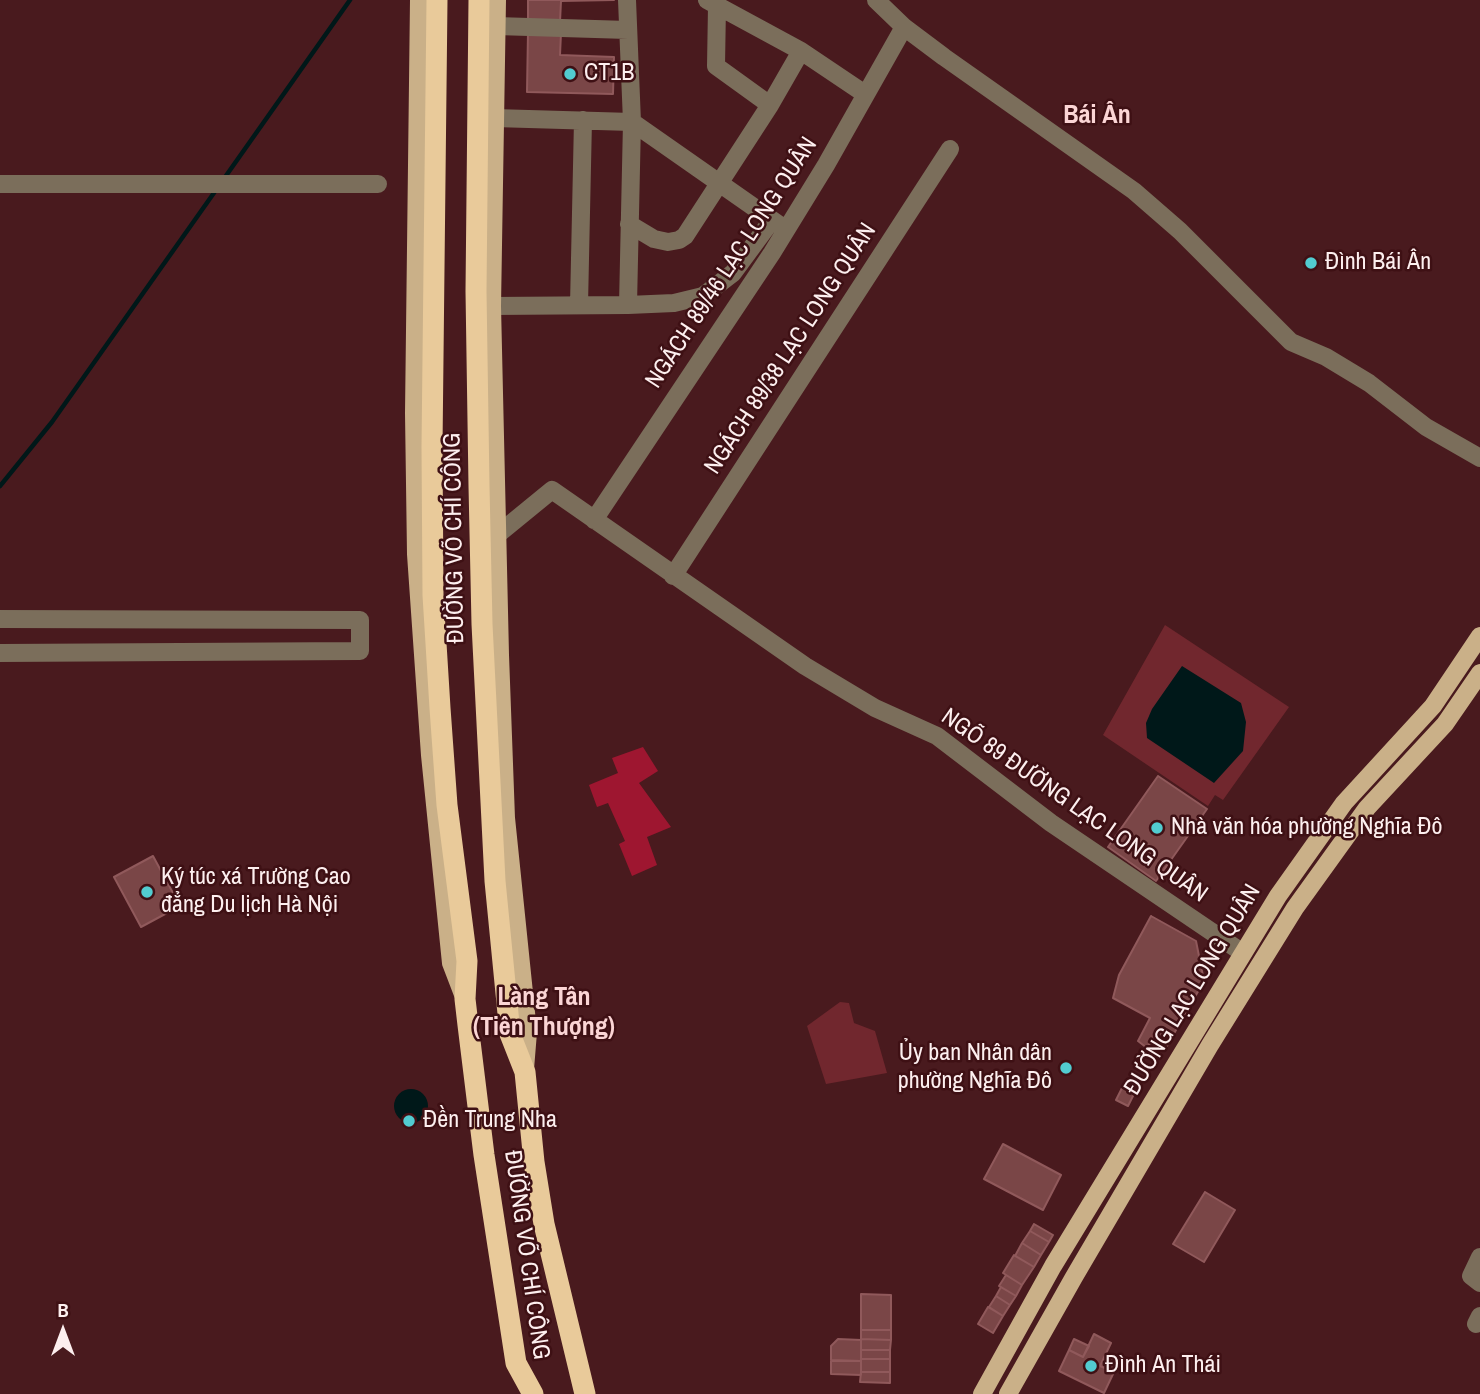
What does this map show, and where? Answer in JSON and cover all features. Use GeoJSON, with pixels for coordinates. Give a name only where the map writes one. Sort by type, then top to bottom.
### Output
{"type":"FeatureCollection","features":[{"type":"Feature","properties":{"kind":"highway","name":"ĐƯỜNG VÕ CHÍ CÔNG"},"geometry":{"type":"LineString","coordinates":[[437,0],[432,298],[433,595],[447,805],[467,961],[465,999],[484,1155],[516,1363]]}},
{"type":"Feature","properties":{"kind":"highway","name":"ĐƯỜNG VÕ CHÍ CÔNG"},"geometry":{"type":"LineString","coordinates":[[479,0],[476,291],[483,637],[491,821],[510,1034],[525,1072],[534,1162],[544,1224],[586,1392]]}},
{"type":"Feature","properties":{"kind":"highway"},"geometry":{"type":"LineString","coordinates":[[516,1363],[533,1394]]}},
{"type":"Feature","properties":{"kind":"main road","name":"ĐƯỜNG VÕ CHÍ CÔNG"},"geometry":{"type":"LineString","coordinates":[[419,0],[414,399],[416,554],[429,755],[451,963],[465,999]]}},
{"type":"Feature","properties":{"kind":"main road","name":"ĐƯỜNG VÕ CHÍ CÔNG"},"geometry":{"type":"LineString","coordinates":[[497,0],[492,306],[497,535],[506,818],[528,1032],[525,1072]]}},
{"type":"Feature","properties":{"kind":"main road","name":"ĐƯỜNG LẠC LONG QUÂN"},"geometry":{"type":"LineString","coordinates":[[982,1394],[1053,1266],[1278,896],[1344,803],[1433,706],[1480,636]]}},
{"type":"Feature","properties":{"kind":"main road","name":"ĐƯỜNG LẠC LONG QUÂN"},"geometry":{"type":"LineString","coordinates":[[1008,1394],[1210,1045],[1295,908],[1367,808],[1445,724],[1480,673]]}},
{"type":"Feature","properties":{"kind":"main road"},"geometry":{"type":"LineString","coordinates":[[1411,731],[1426,745]]}},
{"type":"Feature","properties":{"kind":"main road"},"geometry":{"type":"LineString","coordinates":[[1278,896],[1295,908]]}},
{"type":"Feature","properties":{"kind":"main road"},"geometry":{"type":"LineString","coordinates":[[1194,1035],[1210,1045]]}},
{"type":"Feature","properties":{"kind":"main road","name":"ĐƯỜNG VÕ CHÍ CÔNG"},"geometry":{"type":"LineString","coordinates":[[516,1363],[518,1394]]}},
{"type":"Feature","properties":{"kind":"street"},"geometry":{"type":"LineString","coordinates":[[628,305],[632,122],[629,0]]}},
{"type":"Feature","properties":{"kind":"street"},"geometry":{"type":"LineString","coordinates":[[876,0],[904,27],[1134,191],[1180,231],[1290,342],[1326,357],[1358,376],[1426,427],[1480,458]]}},
{"type":"Feature","properties":{"kind":"street"},"geometry":{"type":"LineString","coordinates":[[712,3],[801,51],[865,94]]}},
{"type":"Feature","properties":{"kind":"street"},"geometry":{"type":"LineString","coordinates":[[712,3],[716,66],[770,105]]}},
{"type":"Feature","properties":{"kind":"street"},"geometry":{"type":"LineString","coordinates":[[496,26],[628,30]]}},
{"type":"Feature","properties":{"kind":"street","name":"NGÁCH 89/46 LẠC LONG QUÂN"},"geometry":{"type":"LineString","coordinates":[[594,520],[778,225],[825,165],[904,27]]}},
{"type":"Feature","properties":{"kind":"street"},"geometry":{"type":"LineString","coordinates":[[629,224],[654,239],[668,242],[685,236],[770,105],[801,51]]}},
{"type":"Feature","properties":{"kind":"street"},"geometry":{"type":"LineString","coordinates":[[492,306],[674,303],[704,296],[733,273],[778,225],[632,122],[494,118]]}},
{"type":"Feature","properties":{"kind":"street"},"geometry":{"type":"LineString","coordinates":[[579,305],[583,120]]}},
{"type":"Feature","properties":{"kind":"street","name":"NGÁCH 89/38 LẠC LONG QUÂN"},"geometry":{"type":"LineString","coordinates":[[673,576],[950,149]]}},
{"type":"Feature","properties":{"kind":"street"},"geometry":{"type":"LineString","coordinates":[[0,184],[378,184]]}},
{"type":"Feature","properties":{"kind":"street","name":"NGÕ 89 ĐƯỜNG LẠC LONG QUÂN"},"geometry":{"type":"LineString","coordinates":[[497,535],[552,490],[774,646],[858,698],[903,722],[937,736],[1051,823],[1243,953]]}},
{"type":"Feature","properties":{"kind":"street"},"geometry":{"type":"LineString","coordinates":[[0,619],[360,620],[360,652],[0,653]]}},
{"type":"Feature","properties":{"kind":"street"},"geometry":{"type":"LineString","coordinates":[[1480,1257],[1471,1276],[1480,1283]]}},
{"type":"Feature","properties":{"kind":"shaded area"},"geometry":{"type":"Polygon","coordinates":[[[1165,625],[1289,707],[1223,800],[1215,795],[1208,806],[1103,735],[1165,625]]]}},
{"type":"Feature","properties":{"kind":"shaded area"},"geometry":{"type":"Polygon","coordinates":[[[643,747],[658,771],[639,783],[671,827],[647,837],[657,865],[632,876],[619,844],[625,841],[608,803],[597,807],[589,785],[618,773],[612,758],[643,747]]]}},
{"type":"Feature","properties":{"kind":"shaded area"},"geometry":{"type":"Polygon","coordinates":[[[840,1002],[849,1003],[854,1023],[875,1031],[887,1073],[826,1084],[807,1026],[840,1002]]]}},
{"type":"Feature","properties":{"kind":"water"},"geometry":{"type":"Polygon","coordinates":[[[1182,666],[1241,703],[1246,722],[1243,751],[1214,783],[1147,738],[1146,723],[1152,709],[1182,666]]]}},
{"type":"Feature","properties":{"kind":"water"},"geometry":{"type":"Polygon","coordinates":[[[411,1089],[423,1094],[428,1106],[423,1118],[411,1123],[399,1118],[394,1106],[399,1094],[411,1089]]]}},
{"type":"Feature","properties":{"kind":"building"},"geometry":{"type":"Polygon","coordinates":[[[528,0],[614,0],[561,1],[560,22],[528,22],[528,0]]]}},
{"type":"Feature","properties":{"kind":"building","name":"CT1B"},"geometry":{"type":"Polygon","coordinates":[[[528,32],[561,33],[560,55],[614,57],[613,94],[527,92],[528,32]]]}},
{"type":"Feature","properties":{"kind":"building","name":"Nhà văn hóa phường Nghĩa Đô"},"geometry":{"type":"Polygon","coordinates":[[[1158,776],[1207,809],[1156,881],[1108,847],[1158,776]]]}},
{"type":"Feature","properties":{"kind":"building","name":"Ký túc xá Trường Cao đẳng Du lịch Hà Nội"},"geometry":{"type":"Polygon","coordinates":[[[153,856],[180,906],[141,927],[114,877],[153,856]]]}},
{"type":"Feature","properties":{"kind":"building"},"geometry":{"type":"Polygon","coordinates":[[[1151,916],[1196,941],[1204,981],[1164,1051],[1150,1043],[1147,1048],[1138,1041],[1150,1018],[1113,998],[1119,975],[1151,916]]]}},
{"type":"Feature","properties":{"kind":"building"},"geometry":{"type":"Polygon","coordinates":[[[1123,1086],[1135,1092],[1128,1106],[1116,1100],[1123,1086]]]}},
{"type":"Feature","properties":{"kind":"building"},"geometry":{"type":"Polygon","coordinates":[[[1003,1144],[1061,1175],[1043,1210],[984,1179],[1003,1144]]]}},
{"type":"Feature","properties":{"kind":"building"},"geometry":{"type":"Polygon","coordinates":[[[1205,1192],[1235,1210],[1204,1262],[1173,1244],[1205,1192]]]}},
{"type":"Feature","properties":{"kind":"building"},"geometry":{"type":"Polygon","coordinates":[[[1034,1224],[1053,1235],[1049,1242],[1030,1231],[1034,1224]]]}},
{"type":"Feature","properties":{"kind":"building"},"geometry":{"type":"Polygon","coordinates":[[[1030,1231],[1049,1242],[1041,1255],[1022,1243],[1030,1231]]]}},
{"type":"Feature","properties":{"kind":"building"},"geometry":{"type":"Polygon","coordinates":[[[1022,1243],[1041,1255],[1034,1267],[1015,1256],[1022,1243]]]}},
{"type":"Feature","properties":{"kind":"building"},"geometry":{"type":"Polygon","coordinates":[[[1014,1255],[1034,1267],[1022,1285],[1003,1273],[1014,1255]]]}},
{"type":"Feature","properties":{"kind":"building"},"geometry":{"type":"Polygon","coordinates":[[[1006,1275],[1022,1285],[1016,1296],[999,1286],[1006,1275]]]}},
{"type":"Feature","properties":{"kind":"building"},"geometry":{"type":"Polygon","coordinates":[[[1001,1287],[1016,1296],[1010,1305],[996,1296],[1001,1287]]]}},
{"type":"Feature","properties":{"kind":"building"},"geometry":{"type":"Polygon","coordinates":[[[861,1294],[891,1295],[891,1330],[861,1330],[861,1294]]]}},
{"type":"Feature","properties":{"kind":"building"},"geometry":{"type":"Polygon","coordinates":[[[996,1296],[1010,1305],[1003,1316],[989,1307],[996,1296]]]}},
{"type":"Feature","properties":{"kind":"building"},"geometry":{"type":"Polygon","coordinates":[[[988,1307],[1003,1316],[993,1333],[978,1324],[988,1307]]]}},
{"type":"Feature","properties":{"kind":"building"},"geometry":{"type":"Polygon","coordinates":[[[861,1330],[891,1330],[891,1340],[861,1339],[861,1330]]]}},
{"type":"Feature","properties":{"kind":"building"},"geometry":{"type":"Polygon","coordinates":[[[1094,1334],[1111,1343],[1100,1366],[1114,1372],[1104,1393],[1059,1371],[1069,1350],[1083,1357],[1094,1334]]]}},
{"type":"Feature","properties":{"kind":"building"},"geometry":{"type":"Polygon","coordinates":[[[838,1339],[861,1340],[861,1361],[831,1360],[831,1346],[838,1339]]]}},
{"type":"Feature","properties":{"kind":"building"},"geometry":{"type":"Polygon","coordinates":[[[861,1339],[891,1340],[890,1350],[861,1350],[861,1339]]]}},
{"type":"Feature","properties":{"kind":"building"},"geometry":{"type":"Polygon","coordinates":[[[1074,1339],[1089,1346],[1083,1357],[1069,1350],[1074,1339]]]}},
{"type":"Feature","properties":{"kind":"building"},"geometry":{"type":"Polygon","coordinates":[[[861,1350],[890,1350],[890,1359],[861,1359],[861,1350]]]}},
{"type":"Feature","properties":{"kind":"building"},"geometry":{"type":"Polygon","coordinates":[[[1106,1354],[1120,1361],[1114,1372],[1100,1366],[1106,1354]]]}},
{"type":"Feature","properties":{"kind":"building"},"geometry":{"type":"Polygon","coordinates":[[[861,1359],[890,1359],[890,1372],[861,1372],[861,1359]]]}},
{"type":"Feature","properties":{"kind":"building"},"geometry":{"type":"Polygon","coordinates":[[[831,1361],[861,1361],[861,1375],[831,1374],[831,1361]]]}},
{"type":"Feature","properties":{"kind":"building"},"geometry":{"type":"Polygon","coordinates":[[[861,1372],[890,1372],[890,1383],[860,1382],[861,1372]]]}},
{"type":"Feature","properties":{"kind":"waterway"},"geometry":{"type":"LineString","coordinates":[[223,180],[350,0]]}},
{"type":"Feature","properties":{"kind":"waterway"},"geometry":{"type":"LineString","coordinates":[[0,486],[52,422],[216,190]]}},
{"type":"Feature","properties":{"kind":"place","name":"CT1B"},"geometry":{"type":"Point","coordinates":[570,74]}},
{"type":"Feature","properties":{"kind":"place","name":"Đình Bái Ân"},"geometry":{"type":"Point","coordinates":[1311,263]}},
{"type":"Feature","properties":{"kind":"place","name":"Nhà văn hóa phường Nghĩa Đô"},"geometry":{"type":"Point","coordinates":[1157,828]}},
{"type":"Feature","properties":{"kind":"place","name":"Ký túc xá Trường Cao đẳng Du lịch Hà Nội"},"geometry":{"type":"Point","coordinates":[147,892]}},
{"type":"Feature","properties":{"kind":"place","name":"Ủy ban Nhân dân phường Nghĩa Đô"},"geometry":{"type":"Point","coordinates":[1066,1068]}},
{"type":"Feature","properties":{"kind":"place","name":"Đền Trung Nha"},"geometry":{"type":"Point","coordinates":[409,1121]}},
{"type":"Feature","properties":{"kind":"place","name":"Đình An Thái"},"geometry":{"type":"Point","coordinates":[1091,1366]}},
{"type":"Feature","properties":{"kind":"district","name":"Bái Ân"},"geometry":{"type":"Point","coordinates":[1097,116]}},
{"type":"Feature","properties":{"kind":"district","name":"Làng Tân (Tiên Thượng)"},"geometry":{"type":"Point","coordinates":[544,1013]}}]}
